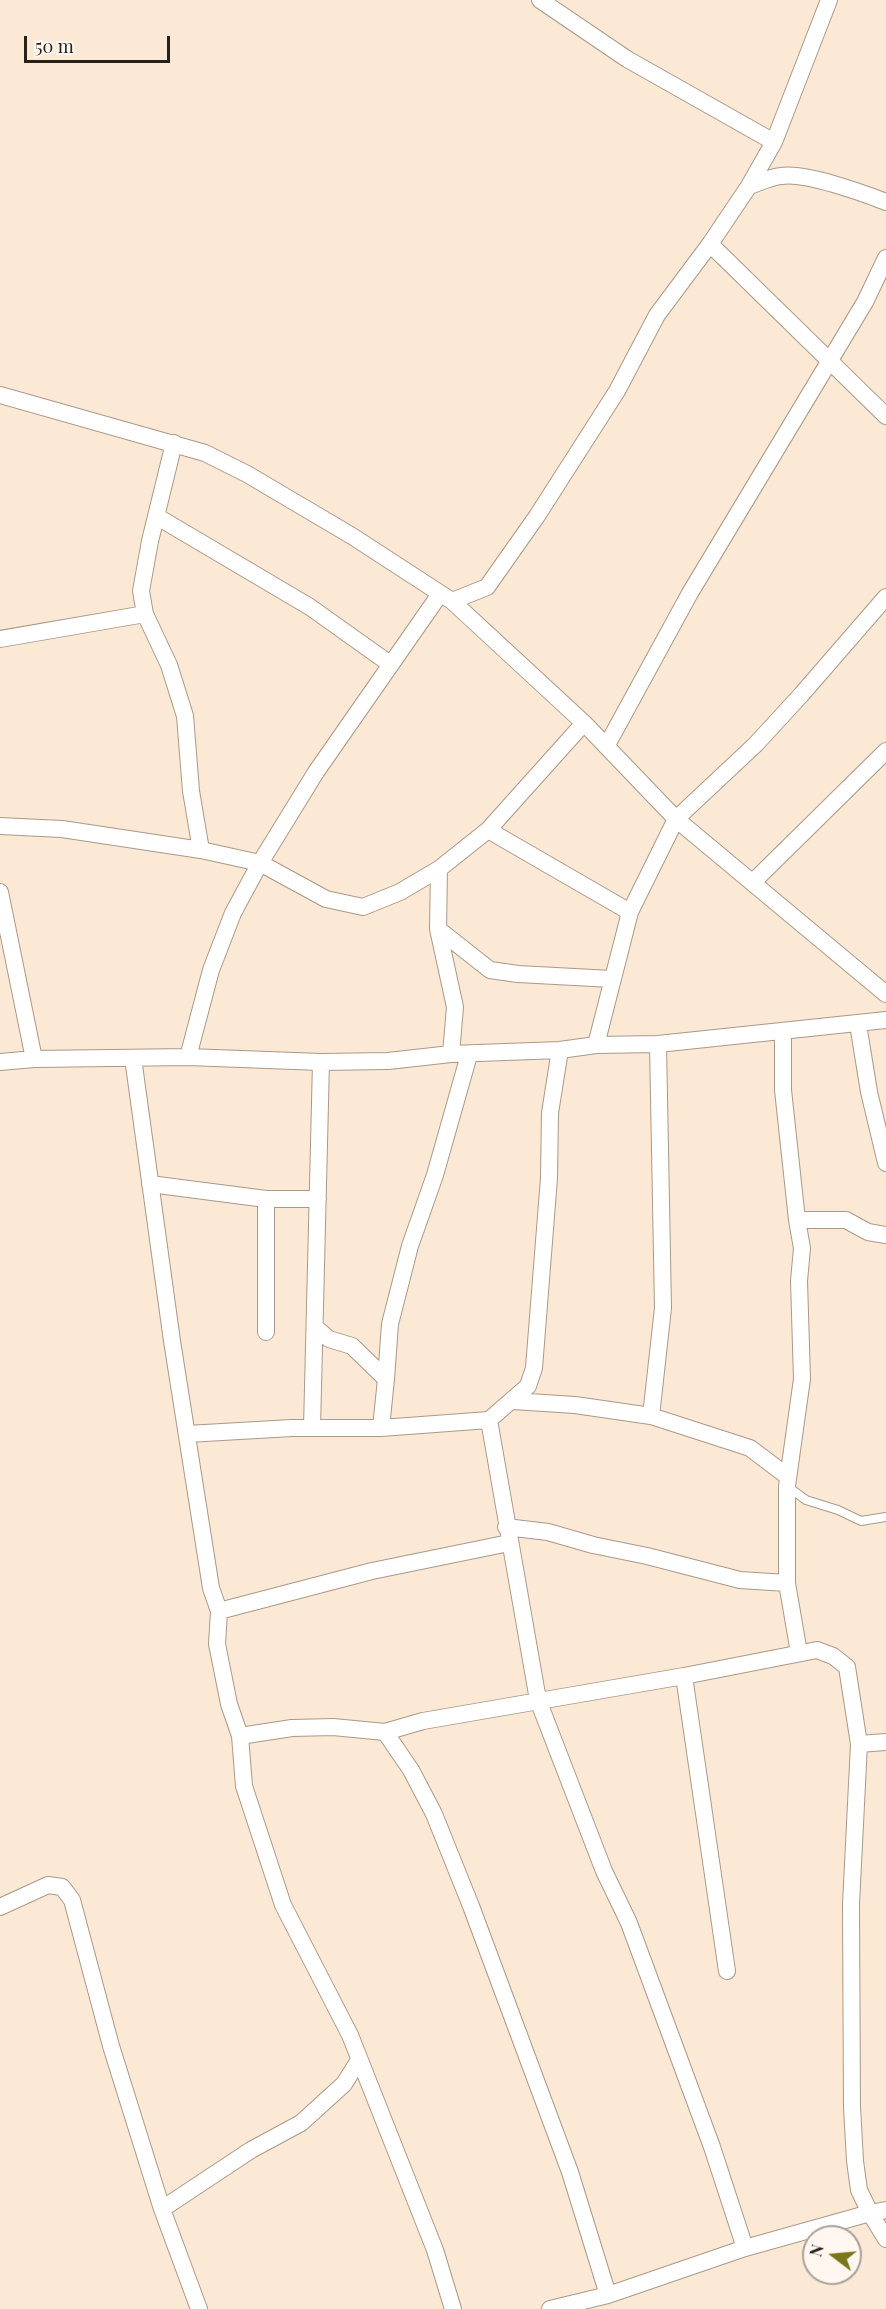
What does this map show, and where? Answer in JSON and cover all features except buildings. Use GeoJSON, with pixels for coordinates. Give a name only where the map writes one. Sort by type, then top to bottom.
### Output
{"type":"FeatureCollection","features":[{"type":"Feature","properties":{"kind":"street"},"geometry":{"type":"LineString","coordinates":[[540,0],[563,7],[627,59],[774,142]]}},
{"type":"Feature","properties":{"kind":"street"},"geometry":{"type":"LineString","coordinates":[[188,1057],[212,970],[233,913],[260,863],[316,772],[410,638],[446,598],[487,587],[537,516],[617,391],[657,315],[710,244],[749,186],[774,142],[829,0]]}},
{"type":"Feature","properties":{"kind":"street"},"geometry":{"type":"LineString","coordinates":[[749,186],[781,175],[800,177],[851,188],[886,202]]}},
{"type":"Feature","properties":{"kind":"street"},"geometry":{"type":"LineString","coordinates":[[710,244],[886,416]]}},
{"type":"Feature","properties":{"kind":"street"},"geometry":{"type":"LineString","coordinates":[[607,745],[690,592],[865,302],[886,258]]}},
{"type":"Feature","properties":{"kind":"street"},"geometry":{"type":"LineString","coordinates":[[0,395],[206,453],[247,474],[352,536],[446,598],[607,745],[676,819],[884,987]]}},
{"type":"Feature","properties":{"kind":"street"},"geometry":{"type":"LineString","coordinates":[[174,443],[141,591],[145,614],[169,665],[185,716],[191,791],[201,850]]}},
{"type":"Feature","properties":{"kind":"street"},"geometry":{"type":"LineString","coordinates":[[156,516],[310,607],[390,664]]}},
{"type":"Feature","properties":{"kind":"street"},"geometry":{"type":"LineString","coordinates":[[596,1045],[630,912],[676,819],[756,744],[886,597]]}},
{"type":"Feature","properties":{"kind":"street"},"geometry":{"type":"LineString","coordinates":[[0,639],[145,614]]}},
{"type":"Feature","properties":{"kind":"street"},"geometry":{"type":"LineString","coordinates":[[0,826],[62,829],[201,850],[260,863],[326,899],[363,907],[400,892],[439,869],[488,830],[584,723]]}},
{"type":"Feature","properties":{"kind":"street"},"geometry":{"type":"LineString","coordinates":[[753,882],[886,751]]}},
{"type":"Feature","properties":{"kind":"street"},"geometry":{"type":"LineString","coordinates":[[488,830],[630,912]]}},
{"type":"Feature","properties":{"kind":"street"},"geometry":{"type":"LineString","coordinates":[[439,869],[438,929],[455,1007],[451,1054]]}},
{"type":"Feature","properties":{"kind":"street"},"geometry":{"type":"LineString","coordinates":[[0,892],[34,1059]]}},
{"type":"Feature","properties":{"kind":"street"},"geometry":{"type":"LineString","coordinates":[[438,929],[490,970],[612,980]]}},
{"type":"Feature","properties":{"kind":"street"},"geometry":{"type":"LineString","coordinates":[[0,1062],[34,1059],[188,1057],[321,1062],[388,1061],[451,1054],[560,1050],[596,1045],[658,1044],[886,1020]]}},
{"type":"Feature","properties":{"kind":"street"},"geometry":{"type":"LineString","coordinates":[[858,1024],[869,1092],[886,1163]]}},
{"type":"Feature","properties":{"kind":"street"},"geometry":{"type":"LineString","coordinates":[[783,1032],[783,1090],[802,1248],[799,1281],[802,1379],[787,1481],[787,1583],[799,1653]]}},
{"type":"Feature","properties":{"kind":"street"},"geometry":{"type":"LineString","coordinates":[[651,1416],[663,1308],[658,1044]]}},
{"type":"Feature","properties":{"kind":"street"},"geometry":{"type":"LineString","coordinates":[[187,1434],[312,1428],[381,1428],[489,1420],[528,1386],[534,1368],[549,1178],[550,1113],[560,1050]]}},
{"type":"Feature","properties":{"kind":"street"},"geometry":{"type":"LineString","coordinates":[[381,1428],[392,1315],[410,1246],[435,1175],[469,1055]]}},
{"type":"Feature","properties":{"kind":"street"},"geometry":{"type":"LineString","coordinates":[[133,1058],[187,1434],[211,1588],[219,1611],[217,1644],[229,1704],[240,1736],[244,1786],[283,1905],[350,2035],[435,2250],[453,2309]]}},
{"type":"Feature","properties":{"kind":"street"},"geometry":{"type":"LineString","coordinates":[[312,1428],[321,1062]]}},
{"type":"Feature","properties":{"kind":"street"},"geometry":{"type":"LineString","coordinates":[[150,1184],[266,1199],[318,1199]]}},
{"type":"Feature","properties":{"kind":"street"},"geometry":{"type":"LineString","coordinates":[[266,1199],[267,1332]]}},
{"type":"Feature","properties":{"kind":"street"},"geometry":{"type":"LineString","coordinates":[[797,1220],[846,1220],[868,1232],[886,1235]]}},
{"type":"Feature","properties":{"kind":"street"},"geometry":{"type":"LineString","coordinates":[[315,1327],[329,1339],[352,1346],[386,1380]]}},
{"type":"Feature","properties":{"kind":"street"},"geometry":{"type":"LineString","coordinates":[[513,1401],[575,1404],[651,1416],[750,1448],[787,1481]]}},
{"type":"Feature","properties":{"kind":"street"},"geometry":{"type":"LineString","coordinates":[[489,1420],[538,1700],[604,1871],[629,1923],[712,2147],[745,2248]]}},
{"type":"Feature","properties":{"kind":"street"},"geometry":{"type":"LineString","coordinates":[[219,1611],[508,1535],[548,1532],[740,1580],[787,1583]]}},
{"type":"Feature","properties":{"kind":"street"},"geometry":{"type":"LineString","coordinates":[[240,1736],[292,1728],[333,1727],[385,1732],[423,1721],[684,1676],[799,1653],[817,1650],[833,1656],[847,1667],[859,1744],[851,1904],[852,2107],[855,2161],[860,2190],[878,2211],[886,2239]]}},
{"type":"Feature","properties":{"kind":"street"},"geometry":{"type":"LineString","coordinates":[[684,1676],[727,1971]]}},
{"type":"Feature","properties":{"kind":"street"},"geometry":{"type":"LineString","coordinates":[[385,1732],[411,1770],[434,1814],[471,1906],[570,2172],[602,2300]]}},
{"type":"Feature","properties":{"kind":"street"},"geometry":{"type":"LineString","coordinates":[[859,1744],[886,1742]]}},
{"type":"Feature","properties":{"kind":"street"},"geometry":{"type":"LineString","coordinates":[[0,1907],[48,1885],[62,1887],[72,1900],[111,2046],[162,2209],[199,2309]]}},
{"type":"Feature","properties":{"kind":"street"},"geometry":{"type":"LineString","coordinates":[[162,2209],[251,2150],[301,2123],[344,2084],[359,2060]]}},
{"type":"Feature","properties":{"kind":"street"},"geometry":{"type":"LineString","coordinates":[[558,2308],[602,2300],[745,2248],[878,2211]]}},
{"type":"Feature","properties":{"kind":"lane"},"geometry":{"type":"LineString","coordinates":[[787,1481],[806,1500],[838,1510],[861,1521],[886,1516]]}}]}
